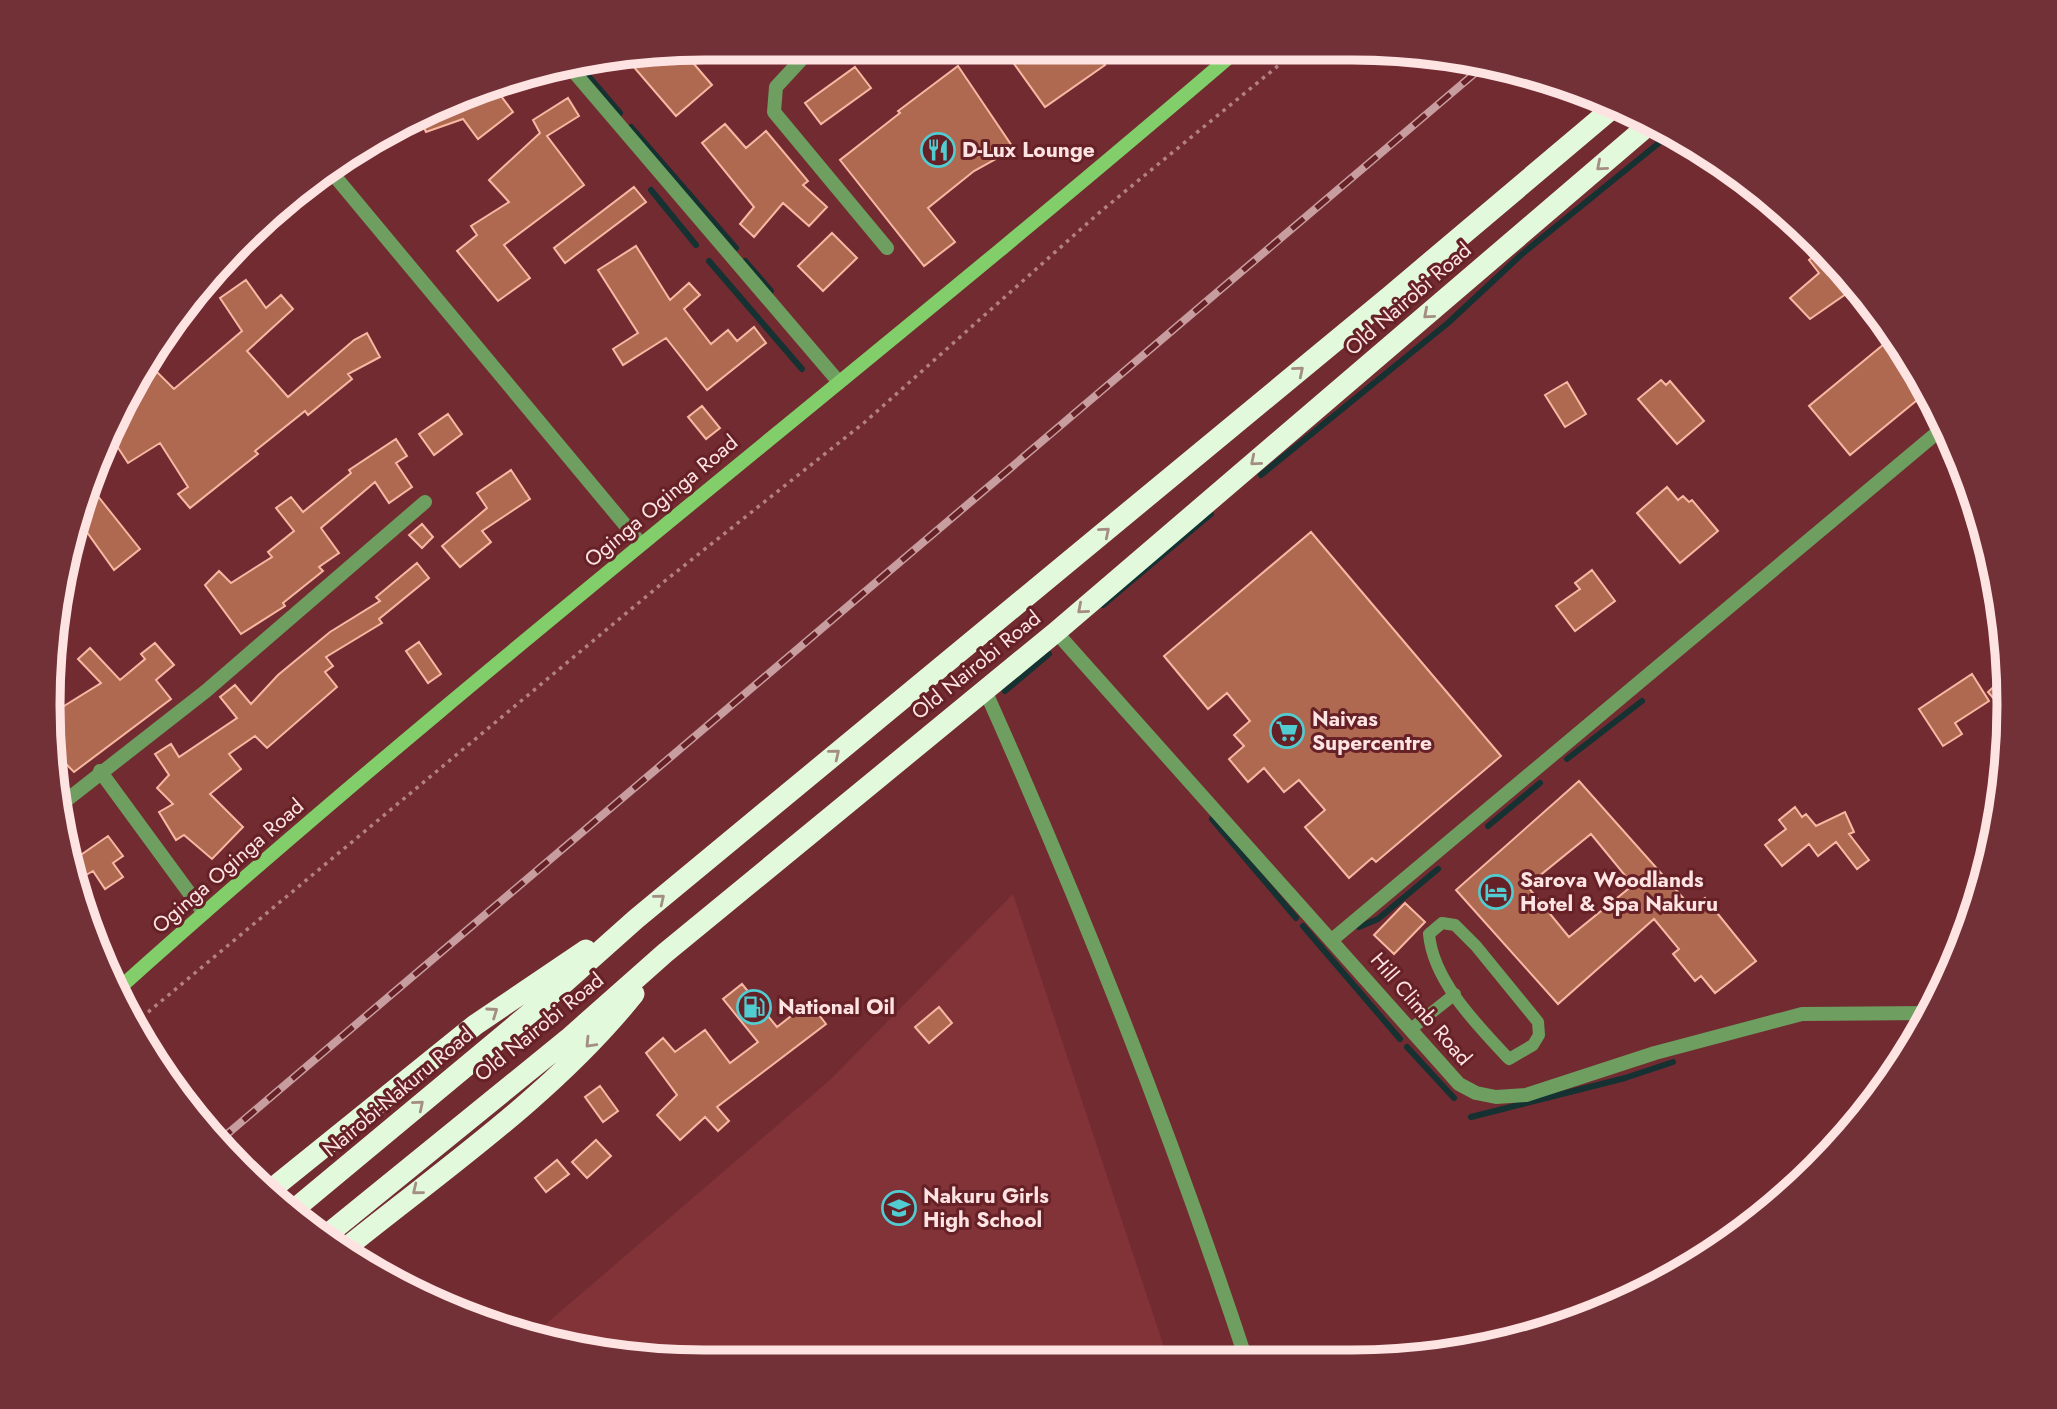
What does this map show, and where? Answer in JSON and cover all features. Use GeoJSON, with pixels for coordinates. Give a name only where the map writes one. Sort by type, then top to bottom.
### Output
{"type":"FeatureCollection","features":[{"type":"Feature","properties":{"kind":"highway","name":"Old Nairobi Road"},"geometry":{"type":"LineString","coordinates":[[535,1009],[636,919],[1391,296],[1607,113]]}},
{"type":"Feature","properties":{"kind":"highway","name":"Old Nairobi Road"},"geometry":{"type":"LineString","coordinates":[[332,1231],[568,1039],[665,953],[984,688],[1056,632],[1644,129]]}},
{"type":"Feature","properties":{"kind":"highway"},"geometry":{"type":"LineString","coordinates":[[276,1186],[475,1025],[636,919]]}},
{"type":"Feature","properties":{"kind":"highway"},"geometry":{"type":"LineString","coordinates":[[351,1244],[555,1079],[613,1019],[665,953]]}},
{"type":"Feature","properties":{"kind":"highway","name":"Nairobi-Nakuru Road"},"geometry":{"type":"LineString","coordinates":[[299,1205],[535,1009]]}},
{"type":"Feature","properties":{"kind":"street"},"geometry":{"type":"LineString","coordinates":[[801,60],[776,87],[774,112],[887,248]]}},
{"type":"Feature","properties":{"kind":"street","name":"Oginga Oginga Road"},"geometry":{"type":"LineString","coordinates":[[124,984],[204,913],[641,544],[1044,216],[1226,60]]}},
{"type":"Feature","properties":{"kind":"street"},"geometry":{"type":"LineString","coordinates":[[575,73],[838,381]]}},
{"type":"Feature","properties":{"kind":"street"},"geometry":{"type":"LineString","coordinates":[[335,176],[641,544]]}},
{"type":"Feature","properties":{"kind":"street"},"geometry":{"type":"LineString","coordinates":[[1333,939],[1937,433]]}},
{"type":"Feature","properties":{"kind":"street"},"geometry":{"type":"LineString","coordinates":[[67,799],[206,691],[425,502]]}},
{"type":"Feature","properties":{"kind":"street","name":"Hill Climb Road"},"geometry":{"type":"LineString","coordinates":[[1056,632],[1460,1084],[1476,1093],[1511,1098],[1655,1053],[1802,1014],[1919,1013]]}},
{"type":"Feature","properties":{"kind":"street"},"geometry":{"type":"LineString","coordinates":[[984,688],[1083,911],[1160,1110],[1243,1350]]}},
{"type":"Feature","properties":{"kind":"street"},"geometry":{"type":"LineString","coordinates":[[100,771],[204,913]]}},
{"type":"Feature","properties":{"kind":"lane"},"geometry":{"type":"LineString","coordinates":[[1443,923],[1455,925],[1476,946],[1538,1022],[1539,1035],[1533,1045],[1509,1059],[1455,994],[1430,951],[1429,934],[1443,923]]}},
{"type":"Feature","properties":{"kind":"lane"},"geometry":{"type":"LineString","coordinates":[[1411,1029],[1455,994]]}},
{"type":"Feature","properties":{"kind":"path"},"geometry":{"type":"LineString","coordinates":[[141,1018],[666,580],[865,422],[1100,212],[1285,60]]}},
{"type":"Feature","properties":{"kind":"shaded area","name":"Nakuru Girls High School"},"geometry":{"type":"Polygon","coordinates":[[[1013,894],[1165,1350],[704,1350],[620,1344],[541,1329],[830,1080],[1013,894]]]}},
{"type":"Feature","properties":{"kind":"building"},"geometry":{"type":"Polygon","coordinates":[[[691,60],[712,85],[676,116],[631,64],[691,60]]]}},
{"type":"Feature","properties":{"kind":"building"},"geometry":{"type":"Polygon","coordinates":[[[1101,60],[1105,65],[1045,107],[1012,61],[1101,60]]]}},
{"type":"Feature","properties":{"kind":"building"},"geometry":{"type":"Polygon","coordinates":[[[958,66],[1014,149],[974,171],[928,208],[955,242],[924,266],[840,160],[900,113],[898,111],[958,66]]]}},
{"type":"Feature","properties":{"kind":"building"},"geometry":{"type":"Polygon","coordinates":[[[855,67],[871,88],[821,124],[805,103],[855,67]]]}},
{"type":"Feature","properties":{"kind":"building"},"geometry":{"type":"Polygon","coordinates":[[[499,93],[513,112],[478,139],[463,119],[426,132],[423,124],[499,93]]]}},
{"type":"Feature","properties":{"kind":"building"},"geometry":{"type":"Polygon","coordinates":[[[568,98],[579,116],[547,136],[584,185],[504,245],[530,278],[498,301],[457,251],[477,235],[471,226],[509,202],[489,180],[540,133],[533,120],[568,98]]]}},
{"type":"Feature","properties":{"kind":"building"},"geometry":{"type":"Polygon","coordinates":[[[725,124],[746,148],[766,131],[808,181],[803,185],[827,207],[809,226],[783,203],[754,237],[740,224],[754,207],[702,143],[725,124]]]}},
{"type":"Feature","properties":{"kind":"building"},"geometry":{"type":"Polygon","coordinates":[[[634,187],[646,202],[565,263],[554,248],[634,187]]]}},
{"type":"Feature","properties":{"kind":"building"},"geometry":{"type":"Polygon","coordinates":[[[832,233],[857,258],[823,291],[798,266],[832,233]]]}},
{"type":"Feature","properties":{"kind":"building"},"geometry":{"type":"Polygon","coordinates":[[[636,246],[670,300],[689,283],[700,295],[684,309],[711,344],[728,330],[737,341],[754,327],[766,343],[707,390],[666,338],[623,365],[613,349],[638,333],[598,270],[636,246]]]}},
{"type":"Feature","properties":{"kind":"building"},"geometry":{"type":"Polygon","coordinates":[[[1815,255],[1848,293],[1810,319],[1790,298],[1819,273],[1809,260],[1815,255]]]}},
{"type":"Feature","properties":{"kind":"building"},"geometry":{"type":"Polygon","coordinates":[[[246,280],[266,308],[281,295],[293,309],[247,351],[288,397],[354,340],[367,333],[380,357],[348,374],[352,379],[308,415],[305,411],[255,451],[258,454],[190,508],[178,494],[188,487],[160,443],[128,463],[115,444],[154,369],[174,389],[242,331],[220,298],[246,280]]]}},
{"type":"Feature","properties":{"kind":"building"},"geometry":{"type":"Polygon","coordinates":[[[1886,342],[1920,398],[1850,455],[1809,406],[1886,342]]]}},
{"type":"Feature","properties":{"kind":"building"},"geometry":{"type":"Polygon","coordinates":[[[1661,380],[1666,385],[1670,381],[1704,421],[1677,444],[1638,399],[1661,380]]]}},
{"type":"Feature","properties":{"kind":"building"},"geometry":{"type":"Polygon","coordinates":[[[1567,382],[1586,414],[1565,427],[1545,395],[1567,382]]]}},
{"type":"Feature","properties":{"kind":"building"},"geometry":{"type":"Polygon","coordinates":[[[702,406],[720,428],[706,439],[688,417],[702,406]]]}},
{"type":"Feature","properties":{"kind":"building"},"geometry":{"type":"Polygon","coordinates":[[[448,414],[462,434],[434,455],[419,434],[448,414]]]}},
{"type":"Feature","properties":{"kind":"building"},"geometry":{"type":"Polygon","coordinates":[[[396,439],[407,456],[396,463],[412,487],[389,503],[375,482],[321,528],[339,553],[319,567],[323,571],[283,603],[285,606],[241,634],[205,585],[219,571],[231,583],[272,557],[268,552],[294,531],[276,508],[291,497],[303,512],[351,473],[349,470],[396,439]]]}},
{"type":"Feature","properties":{"kind":"building"},"geometry":{"type":"Polygon","coordinates":[[[511,470],[530,499],[482,531],[491,542],[460,567],[442,546],[487,508],[477,493],[511,470]]]}},
{"type":"Feature","properties":{"kind":"building"},"geometry":{"type":"Polygon","coordinates":[[[1667,487],[1678,500],[1683,496],[1689,502],[1692,500],[1718,531],[1680,563],[1637,513],[1667,487]]]}},
{"type":"Feature","properties":{"kind":"building"},"geometry":{"type":"Polygon","coordinates":[[[95,493],[140,549],[114,570],[84,528],[95,493]]]}},
{"type":"Feature","properties":{"kind":"building"},"geometry":{"type":"Polygon","coordinates":[[[422,524],[433,537],[422,548],[409,535],[422,524]]]}},
{"type":"Feature","properties":{"kind":"building"},"geometry":{"type":"Polygon","coordinates":[[[1311,532],[1501,756],[1376,862],[1372,858],[1349,878],[1305,827],[1325,810],[1299,780],[1284,792],[1264,768],[1248,782],[1229,759],[1244,746],[1234,735],[1250,721],[1227,693],[1208,709],[1164,656],[1311,532]]]}},
{"type":"Feature","properties":{"kind":"building"},"geometry":{"type":"Polygon","coordinates":[[[417,563],[429,578],[379,619],[382,623],[326,657],[333,666],[325,672],[337,687],[267,748],[255,736],[229,754],[241,769],[210,794],[243,827],[212,859],[184,835],[176,840],[159,812],[173,804],[157,788],[169,775],[155,754],[171,744],[179,757],[237,718],[220,697],[235,685],[251,704],[278,675],[330,632],[380,601],[376,597],[417,563]]]}},
{"type":"Feature","properties":{"kind":"building"},"geometry":{"type":"Polygon","coordinates":[[[1592,570],[1615,601],[1575,631],[1556,606],[1580,589],[1575,583],[1592,570]]]}},
{"type":"Feature","properties":{"kind":"building"},"geometry":{"type":"Polygon","coordinates":[[[419,642],[441,674],[428,683],[406,651],[419,642]]]}},
{"type":"Feature","properties":{"kind":"building"},"geometry":{"type":"Polygon","coordinates":[[[155,643],[174,665],[156,680],[171,699],[74,772],[62,760],[60,708],[101,683],[78,659],[90,648],[120,680],[145,659],[141,654],[155,643]]]}},
{"type":"Feature","properties":{"kind":"building"},"geometry":{"type":"Polygon","coordinates":[[[1972,674],[1989,701],[1955,723],[1962,734],[1943,746],[1919,709],[1972,674]]]}},
{"type":"Feature","properties":{"kind":"building"},"geometry":{"type":"Polygon","coordinates":[[[1997,684],[1997,702],[1988,692],[1997,684]]]}},
{"type":"Feature","properties":{"kind":"building","name":"Sarova Woodlands Hotel & Spa Nakuru"},"geometry":{"type":"Polygon","coordinates":[[[1579,781],[1692,908],[1705,898],[1756,961],[1715,993],[1701,976],[1695,981],[1673,954],[1679,949],[1654,919],[1558,1004],[1456,890],[1579,781]],[[1591,834],[1527,886],[1569,937],[1633,885],[1591,834]]]}},
{"type":"Feature","properties":{"kind":"building"},"geometry":{"type":"Polygon","coordinates":[[[1795,807],[1802,817],[1806,814],[1816,826],[1845,812],[1854,832],[1849,834],[1869,860],[1857,869],[1836,842],[1818,856],[1809,844],[1782,866],[1765,845],[1786,829],[1779,820],[1795,807]]]}},
{"type":"Feature","properties":{"kind":"building"},"geometry":{"type":"Polygon","coordinates":[[[108,836],[123,856],[113,863],[123,877],[105,889],[93,871],[86,875],[78,857],[108,836]]]}},
{"type":"Feature","properties":{"kind":"building"},"geometry":{"type":"Polygon","coordinates":[[[1405,903],[1425,922],[1394,954],[1374,935],[1405,903]]]}},
{"type":"Feature","properties":{"kind":"building"},"geometry":{"type":"Polygon","coordinates":[[[742,984],[777,1027],[809,1002],[826,1024],[717,1107],[729,1121],[718,1131],[705,1117],[680,1140],[657,1115],[677,1095],[646,1053],[663,1038],[675,1052],[705,1030],[730,1063],[758,1042],[723,999],[742,984]]]}},
{"type":"Feature","properties":{"kind":"building"},"geometry":{"type":"Polygon","coordinates":[[[939,1007],[952,1023],[929,1043],[915,1027],[939,1007]]]}},
{"type":"Feature","properties":{"kind":"building"},"geometry":{"type":"Polygon","coordinates":[[[600,1086],[618,1111],[603,1122],[585,1097],[600,1086]]]}},
{"type":"Feature","properties":{"kind":"building"},"geometry":{"type":"Polygon","coordinates":[[[596,1140],[611,1156],[587,1178],[572,1162],[596,1140]]]}},
{"type":"Feature","properties":{"kind":"building"},"geometry":{"type":"Polygon","coordinates":[[[557,1160],[569,1174],[546,1192],[535,1178],[557,1160]]]}},
{"type":"Feature","properties":{"kind":"waterway"},"geometry":{"type":"LineString","coordinates":[[584,71],[620,113]]}},
{"type":"Feature","properties":{"kind":"waterway"},"geometry":{"type":"LineString","coordinates":[[631,127],[736,248]]}},
{"type":"Feature","properties":{"kind":"waterway"},"geometry":{"type":"LineString","coordinates":[[1261,475],[1448,323],[1522,254],[1663,140]]}},
{"type":"Feature","properties":{"kind":"waterway"},"geometry":{"type":"LineString","coordinates":[[651,190],[696,245]]}},
{"type":"Feature","properties":{"kind":"waterway"},"geometry":{"type":"LineString","coordinates":[[709,261],[802,369]]}},
{"type":"Feature","properties":{"kind":"waterway"},"geometry":{"type":"LineString","coordinates":[[745,261],[771,291]]}},
{"type":"Feature","properties":{"kind":"waterway"},"geometry":{"type":"LineString","coordinates":[[1103,605],[1211,514]]}},
{"type":"Feature","properties":{"kind":"waterway"},"geometry":{"type":"LineString","coordinates":[[1005,691],[1049,654]]}},
{"type":"Feature","properties":{"kind":"waterway"},"geometry":{"type":"LineString","coordinates":[[1567,759],[1642,701]]}},
{"type":"Feature","properties":{"kind":"waterway"},"geometry":{"type":"LineString","coordinates":[[1488,826],[1540,783]]}},
{"type":"Feature","properties":{"kind":"waterway"},"geometry":{"type":"LineString","coordinates":[[1212,819],[1296,918]]}},
{"type":"Feature","properties":{"kind":"waterway"},"geometry":{"type":"LineString","coordinates":[[1359,927],[1378,919],[1438,869]]}},
{"type":"Feature","properties":{"kind":"waterway"},"geometry":{"type":"LineString","coordinates":[[1303,926],[1400,1039]]}},
{"type":"Feature","properties":{"kind":"waterway"},"geometry":{"type":"LineString","coordinates":[[1407,1047],[1454,1098]]}},
{"type":"Feature","properties":{"kind":"waterway"},"geometry":{"type":"LineString","coordinates":[[1471,1117],[1625,1078],[1673,1062]]}},
{"type":"Feature","properties":{"kind":"railway"},"geometry":{"type":"LineString","coordinates":[[225,1136],[1477,72]]}},
{"type":"Feature","properties":{"kind":"place","name":"D-Lux Lounge"},"geometry":{"type":"Point","coordinates":[938,150]}},
{"type":"Feature","properties":{"kind":"place","name":"Naivas Supercentre"},"geometry":{"type":"Point","coordinates":[1287,731]}},
{"type":"Feature","properties":{"kind":"place","name":"Sarova Woodlands Hotel & Spa Nakuru"},"geometry":{"type":"Point","coordinates":[1496,892]}},
{"type":"Feature","properties":{"kind":"place","name":"National Oil"},"geometry":{"type":"Point","coordinates":[754,1007]}},
{"type":"Feature","properties":{"kind":"place","name":"Nakuru Girls High School"},"geometry":{"type":"Point","coordinates":[899,1208]}}]}
